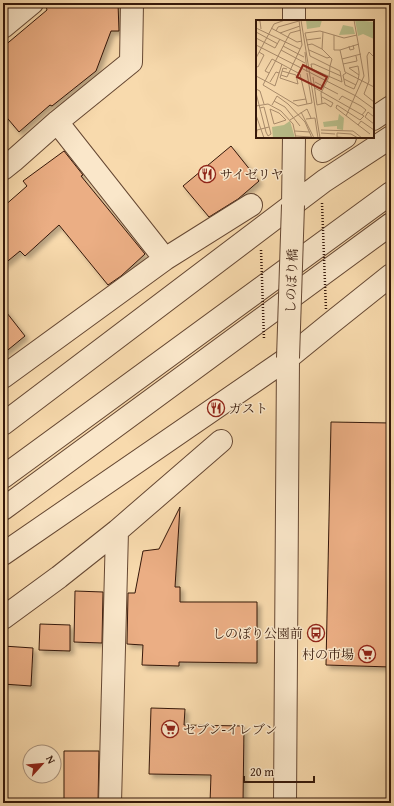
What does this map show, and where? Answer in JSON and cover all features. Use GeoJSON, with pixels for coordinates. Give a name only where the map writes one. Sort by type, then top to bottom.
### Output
{"type":"FeatureCollection","features":[{"type":"Feature","properties":{"kind":"street"},"geometry":{"type":"LineString","coordinates":[[3,27],[32,3]]}},
{"type":"Feature","properties":{"kind":"street"},"geometry":{"type":"LineString","coordinates":[[6,159],[57,122],[131,62],[132,3]]}},
{"type":"Feature","properties":{"kind":"street"},"geometry":{"type":"LineString","coordinates":[[294,3],[294,20]]}},
{"type":"Feature","properties":{"kind":"street"},"geometry":{"type":"LineString","coordinates":[[374,118],[391,107]]}},
{"type":"Feature","properties":{"kind":"street"},"geometry":{"type":"LineString","coordinates":[[57,122],[164,259]]}},
{"type":"Feature","properties":{"kind":"street"},"geometry":{"type":"LineString","coordinates":[[3,424],[324,181],[391,137]]}},
{"type":"Feature","properties":{"kind":"street","name":"しのぼり橋"},"geometry":{"type":"LineString","coordinates":[[285,803],[288,358],[294,138]]}},
{"type":"Feature","properties":{"kind":"street"},"geometry":{"type":"LineString","coordinates":[[323,152],[344,138]]}},
{"type":"Feature","properties":{"kind":"street"},"geometry":{"type":"LineString","coordinates":[[3,477],[391,192]]}},
{"type":"Feature","properties":{"kind":"street"},"geometry":{"type":"LineString","coordinates":[[3,377],[164,259],[251,205]]}},
{"type":"Feature","properties":{"kind":"street"},"geometry":{"type":"LineString","coordinates":[[3,509],[391,224]]}},
{"type":"Feature","properties":{"kind":"street"},"geometry":{"type":"LineString","coordinates":[[3,554],[288,358],[391,275]]}},
{"type":"Feature","properties":{"kind":"street"},"geometry":{"type":"LineString","coordinates":[[3,618],[60,577],[221,441]]}},
{"type":"Feature","properties":{"kind":"street"},"geometry":{"type":"LineString","coordinates":[[110,803],[116,531]]}},
{"type":"Feature","properties":{"kind":"path"},"geometry":{"type":"LineString","coordinates":[[322,202],[326,310]]}},
{"type":"Feature","properties":{"kind":"path"},"geometry":{"type":"LineString","coordinates":[[261,250],[264,340]]}},
{"type":"Feature","properties":{"kind":"building"},"geometry":{"type":"Polygon","coordinates":[[[59,3],[118,3],[119,31],[111,31],[96,71],[52,106],[50,105],[19,132],[3,113],[3,47],[47,10],[46,6],[59,3]]]}},
{"type":"Feature","properties":{"kind":"building"},"geometry":{"type":"Polygon","coordinates":[[[231,146],[259,181],[238,199],[209,217],[183,186],[231,146]]]}},
{"type":"Feature","properties":{"kind":"building"},"geometry":{"type":"Polygon","coordinates":[[[64,151],[83,175],[81,176],[145,254],[121,276],[108,285],[59,225],[25,256],[20,251],[3,265],[3,207],[27,186],[23,181],[64,151]]]}},
{"type":"Feature","properties":{"kind":"building"},"geometry":{"type":"Polygon","coordinates":[[[3,308],[25,336],[3,354],[3,308]]]}},
{"type":"Feature","properties":{"kind":"building"},"geometry":{"type":"Polygon","coordinates":[[[331,422],[391,423],[391,667],[326,665],[331,422]]]}},
{"type":"Feature","properties":{"kind":"building"},"geometry":{"type":"Polygon","coordinates":[[[180,507],[175,587],[180,587],[180,602],[257,602],[257,663],[179,662],[179,666],[142,665],[143,645],[127,644],[128,593],[135,593],[143,551],[159,549],[180,507]]]}},
{"type":"Feature","properties":{"kind":"building"},"geometry":{"type":"Polygon","coordinates":[[[75,591],[103,592],[102,643],[74,642],[75,591]]]}},
{"type":"Feature","properties":{"kind":"building"},"geometry":{"type":"Polygon","coordinates":[[[40,624],[70,625],[70,651],[39,650],[40,624]]]}},
{"type":"Feature","properties":{"kind":"building"},"geometry":{"type":"Polygon","coordinates":[[[3,646],[33,648],[31,686],[3,684],[3,646]]]}},
{"type":"Feature","properties":{"kind":"building"},"geometry":{"type":"Polygon","coordinates":[[[151,708],[185,709],[184,725],[244,726],[243,803],[210,803],[211,775],[149,774],[151,708]]]}},
{"type":"Feature","properties":{"kind":"building"},"geometry":{"type":"Polygon","coordinates":[[[64,751],[99,751],[98,803],[64,803],[64,751]]]}},
{"type":"Feature","properties":{"kind":"place","name":"サイゼリヤ"},"geometry":{"type":"Point","coordinates":[207,174]}},
{"type":"Feature","properties":{"kind":"place","name":"ガスト"},"geometry":{"type":"Point","coordinates":[216,408]}},
{"type":"Feature","properties":{"kind":"place","name":"しのぼり公園前"},"geometry":{"type":"Point","coordinates":[316,633]}},
{"type":"Feature","properties":{"kind":"place","name":"村の市場"},"geometry":{"type":"Point","coordinates":[367,654]}},
{"type":"Feature","properties":{"kind":"place","name":"セブン-イレブン"},"geometry":{"type":"Point","coordinates":[170,729]}}]}
